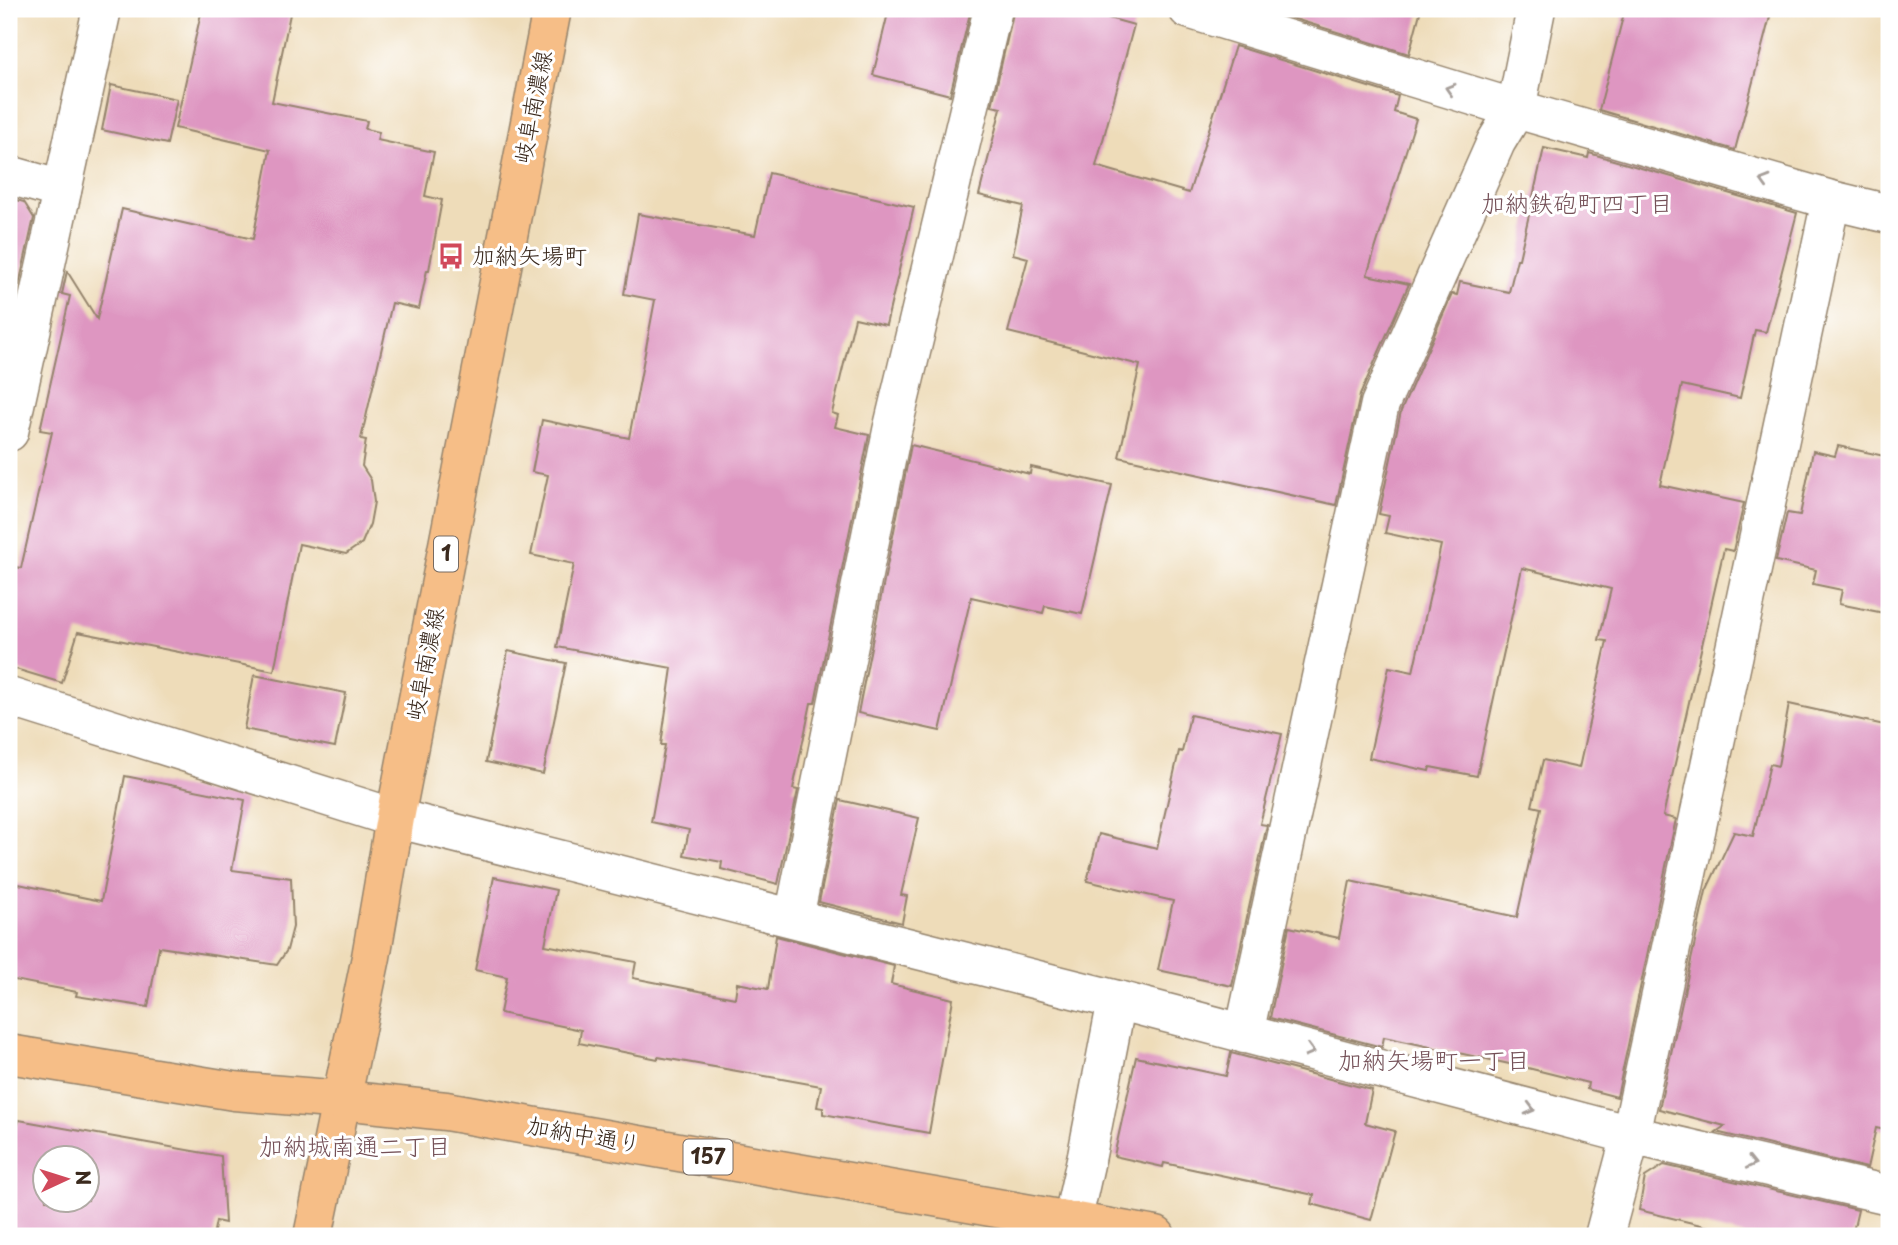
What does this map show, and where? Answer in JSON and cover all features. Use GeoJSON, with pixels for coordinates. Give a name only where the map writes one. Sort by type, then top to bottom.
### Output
{"type":"FeatureCollection","features":[{"type":"Feature","properties":{"kind":"main road","name":"岐阜南濃線"},"geometry":{"type":"LineString","coordinates":[[313,1236],[371,957],[395,818],[552,9]]}},
{"type":"Feature","properties":{"kind":"main road","name":"加納中通り"},"geometry":{"type":"LineString","coordinates":[[9,1054],[233,1091],[446,1111],[1071,1228],[1156,1236]]}},
{"type":"Feature","properties":{"kind":"street"},"geometry":{"type":"LineString","coordinates":[[9,432],[102,9]]}},
{"type":"Feature","properties":{"kind":"street"},"geometry":{"type":"LineString","coordinates":[[794,918],[892,431],[993,9]]}},
{"type":"Feature","properties":{"kind":"street"},"geometry":{"type":"LineString","coordinates":[[1188,9],[1516,109],[1831,200],[1889,214]]}},
{"type":"Feature","properties":{"kind":"street"},"geometry":{"type":"LineString","coordinates":[[1244,1034],[1380,404],[1496,142],[1516,109],[1536,9]]}},
{"type":"Feature","properties":{"kind":"street"},"geometry":{"type":"LineString","coordinates":[[9,175],[62,190]]}},
{"type":"Feature","properties":{"kind":"street"},"geometry":{"type":"LineString","coordinates":[[1604,1236],[1631,1135],[1831,200]]}},
{"type":"Feature","properties":{"kind":"street"},"geometry":{"type":"LineString","coordinates":[[9,697],[395,818],[1117,1000],[1631,1135],[1889,1195]]}},
{"type":"Feature","properties":{"kind":"street"},"geometry":{"type":"LineString","coordinates":[[1071,1228],[1117,1000]]}},
{"type":"Feature","properties":{"kind":"building"},"geometry":{"type":"Polygon","coordinates":[[[202,9],[291,9],[272,102],[367,121],[365,129],[379,132],[377,140],[434,152],[425,196],[442,200],[429,270],[419,309],[392,303],[361,439],[366,440],[362,466],[371,480],[374,502],[370,524],[362,543],[346,554],[299,544],[274,671],[78,632],[62,683],[9,667],[9,566],[21,568],[52,432],[40,430],[70,296],[62,294],[67,271],[97,319],[122,209],[253,239],[270,150],[175,128],[202,9]]]}},
{"type":"Feature","properties":{"kind":"building"},"geometry":{"type":"Polygon","coordinates":[[[889,9],[971,9],[950,95],[873,75],[889,9]]]}},
{"type":"Feature","properties":{"kind":"building"},"geometry":{"type":"Polygon","coordinates":[[[1014,9],[1076,9],[1134,25],[1096,166],[1189,193],[1235,46],[1398,96],[1394,112],[1416,119],[1367,275],[1409,284],[1360,395],[1336,505],[1119,457],[1140,365],[1008,332],[1028,258],[1013,254],[1023,206],[979,195],[1001,108],[992,106],[1014,9]]]}},
{"type":"Feature","properties":{"kind":"building"},"geometry":{"type":"Polygon","coordinates":[[[1262,9],[1421,9],[1409,54],[1262,9]]]}},
{"type":"Feature","properties":{"kind":"building"},"geometry":{"type":"Polygon","coordinates":[[[1625,9],[1772,9],[1735,150],[1599,110],[1625,9]]]}},
{"type":"Feature","properties":{"kind":"building"},"geometry":{"type":"Polygon","coordinates":[[[111,85],[177,99],[167,144],[102,130],[111,85]]]}},
{"type":"Feature","properties":{"kind":"building"},"geometry":{"type":"Polygon","coordinates":[[[1544,148],[1588,158],[1589,153],[1797,213],[1766,332],[1755,330],[1740,398],[1682,385],[1660,485],[1744,503],[1733,551],[1724,549],[1663,816],[1676,819],[1617,1097],[1587,1089],[1588,1083],[1528,1068],[1384,1037],[1382,1047],[1270,1018],[1289,927],[1339,938],[1350,881],[1517,917],[1541,808],[1532,806],[1543,760],[1579,768],[1607,641],[1599,640],[1611,589],[1522,568],[1477,776],[1430,767],[1429,771],[1369,758],[1389,667],[1413,672],[1441,545],[1385,533],[1389,516],[1379,514],[1401,411],[1452,294],[1457,295],[1460,282],[1509,292],[1544,148]]]}},
{"type":"Feature","properties":{"kind":"building"},"geometry":{"type":"Polygon","coordinates":[[[769,173],[914,207],[886,325],[855,318],[832,413],[838,415],[835,427],[869,435],[815,703],[811,703],[793,789],[798,790],[778,884],[721,869],[722,862],[684,855],[689,830],[651,822],[665,745],[661,745],[672,668],[557,647],[574,564],[531,555],[548,475],[532,472],[542,420],[629,438],[655,300],[624,294],[638,214],[755,235],[769,173]]]}},
{"type":"Feature","properties":{"kind":"building"},"geometry":{"type":"Polygon","coordinates":[[[9,198],[24,202],[34,218],[19,285],[9,282],[9,198]]]}},
{"type":"Feature","properties":{"kind":"building"},"geometry":{"type":"Polygon","coordinates":[[[911,445],[1030,474],[1031,467],[1112,485],[1082,614],[1045,606],[1043,613],[971,597],[940,731],[858,713],[911,445]]]}},
{"type":"Feature","properties":{"kind":"building"},"geometry":{"type":"Polygon","coordinates":[[[1838,446],[1889,457],[1889,614],[1839,604],[1842,590],[1813,584],[1816,570],[1776,561],[1787,513],[1800,515],[1813,451],[1835,456],[1838,446]]]}},
{"type":"Feature","properties":{"kind":"building"},"geometry":{"type":"Polygon","coordinates":[[[508,651],[566,663],[543,774],[486,762],[508,651]]]}},
{"type":"Feature","properties":{"kind":"building"},"geometry":{"type":"Polygon","coordinates":[[[254,675],[346,693],[335,747],[244,729],[254,675]]]}},
{"type":"Feature","properties":{"kind":"building"},"geometry":{"type":"Polygon","coordinates":[[[1789,704],[1889,726],[1889,1131],[1876,1128],[1867,1168],[1716,1132],[1725,1126],[1659,1109],[1706,891],[1734,832],[1753,836],[1770,764],[1778,766],[1789,704]]]}},
{"type":"Feature","properties":{"kind":"building"},"geometry":{"type":"Polygon","coordinates":[[[1190,715],[1282,734],[1260,824],[1267,825],[1232,986],[1158,970],[1173,901],[1087,881],[1099,834],[1157,848],[1190,715]]]}},
{"type":"Feature","properties":{"kind":"building"},"geometry":{"type":"Polygon","coordinates":[[[125,776],[245,800],[232,870],[291,878],[293,927],[287,950],[277,965],[159,947],[148,1007],[76,996],[77,992],[9,979],[9,882],[101,901],[125,776]]]}},
{"type":"Feature","properties":{"kind":"building"},"geometry":{"type":"Polygon","coordinates":[[[840,800],[919,818],[901,895],[907,896],[902,923],[819,902],[840,800]]]}},
{"type":"Feature","properties":{"kind":"building"},"geometry":{"type":"Polygon","coordinates":[[[494,877],[556,890],[545,945],[636,962],[633,978],[735,998],[737,983],[768,989],[776,936],[894,966],[891,984],[953,999],[929,1133],[823,1114],[823,1108],[817,1107],[821,1086],[579,1043],[581,1030],[500,1013],[507,977],[475,970],[494,877]]]}},
{"type":"Feature","properties":{"kind":"building"},"geometry":{"type":"Polygon","coordinates":[[[1231,1053],[1372,1090],[1365,1123],[1395,1131],[1371,1220],[1312,1204],[1314,1195],[1164,1163],[1163,1167],[1114,1156],[1136,1057],[1226,1076],[1231,1053]]]}},
{"type":"Feature","properties":{"kind":"building"},"geometry":{"type":"Polygon","coordinates":[[[19,1120],[221,1156],[225,1223],[216,1221],[213,1236],[9,1236],[9,1122],[18,1124],[19,1120]]]}},
{"type":"Feature","properties":{"kind":"building"},"geometry":{"type":"Polygon","coordinates":[[[1664,1165],[1858,1210],[1852,1236],[1746,1236],[1639,1210],[1645,1177],[1664,1165]]]}},
{"type":"Feature","properties":{"kind":"place","name":"加納矢場町"},"geometry":{"type":"Point","coordinates":[451,256]}},
{"type":"Feature","properties":{"kind":"district","name":"加納鉄砲町四丁目"},"geometry":{"type":"Point","coordinates":[1577,204]}},
{"type":"Feature","properties":{"kind":"district","name":"加納矢場町一丁目"},"geometry":{"type":"Point","coordinates":[1434,1061]}},
{"type":"Feature","properties":{"kind":"district","name":"加納城南通二丁目"},"geometry":{"type":"Point","coordinates":[355,1147]}}]}
